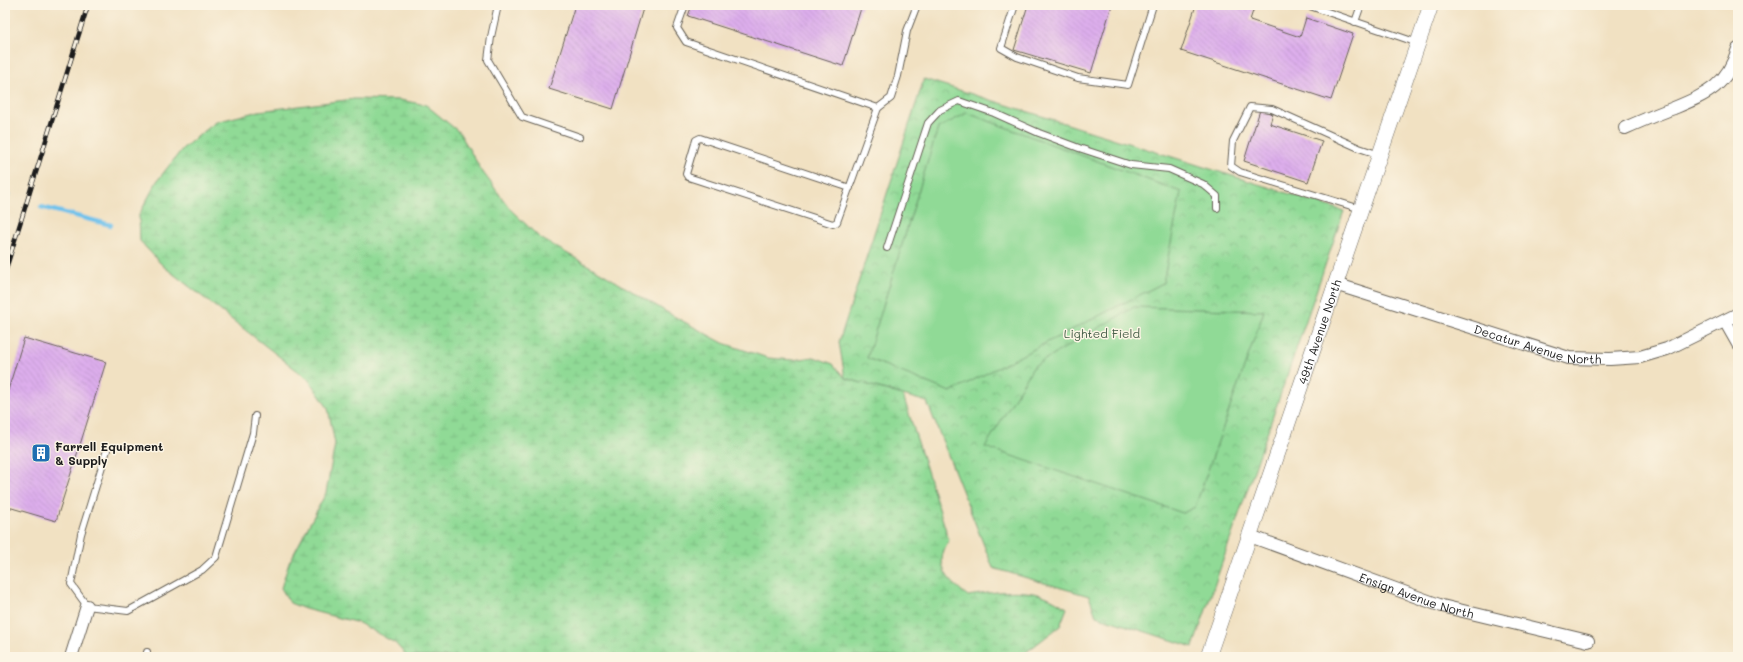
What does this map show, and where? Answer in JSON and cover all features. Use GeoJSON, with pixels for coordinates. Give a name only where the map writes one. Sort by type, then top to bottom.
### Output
{"type":"FeatureCollection","features":[{"type":"Feature","properties":{"kind":"street","name":"49th Avenue North"},"geometry":{"type":"LineString","coordinates":[[1208,657],[1431,5]]}},
{"type":"Feature","properties":{"kind":"street"},"geometry":{"type":"LineString","coordinates":[[1625,128],[1703,95],[1717,85],[1729,71],[1738,49]]}},
{"type":"Feature","properties":{"kind":"street","name":"Decatur Avenue North"},"geometry":{"type":"LineString","coordinates":[[1335,284],[1569,358],[1610,359],[1640,356],[1667,349],[1738,314]]}},
{"type":"Feature","properties":{"kind":"street"},"geometry":{"type":"LineString","coordinates":[[1725,321],[1738,344]]}},
{"type":"Feature","properties":{"kind":"street","name":"Ensign Avenue North"},"geometry":{"type":"LineString","coordinates":[[1250,536],[1442,606],[1588,641]]}},
{"type":"Feature","properties":{"kind":"street"},"geometry":{"type":"LineString","coordinates":[[71,657],[87,606]]}},
{"type":"Feature","properties":{"kind":"lane"},"geometry":{"type":"LineString","coordinates":[[498,5],[488,60],[522,117],[580,137]]}},
{"type":"Feature","properties":{"kind":"lane"},"geometry":{"type":"LineString","coordinates":[[685,5],[677,28],[686,42],[878,108]]}},
{"type":"Feature","properties":{"kind":"lane"},"geometry":{"type":"LineString","coordinates":[[850,188],[700,138],[696,140],[686,174],[688,177],[833,224],[837,222],[850,188],[878,108],[891,98],[898,76],[907,31],[917,5]]}},
{"type":"Feature","properties":{"kind":"lane"},"geometry":{"type":"LineString","coordinates":[[1015,5],[1001,48],[1016,57],[1078,78],[1128,85],[1153,5]]}},
{"type":"Feature","properties":{"kind":"lane"},"geometry":{"type":"LineString","coordinates":[[1307,5],[1418,43]]}},
{"type":"Feature","properties":{"kind":"lane"},"geometry":{"type":"LineString","coordinates":[[1355,22],[1361,5]]}},
{"type":"Feature","properties":{"kind":"lane"},"geometry":{"type":"LineString","coordinates":[[887,248],[928,123],[940,110],[959,101],[994,113],[1039,133],[1079,148],[1132,164],[1168,169],[1176,172],[1203,184],[1217,196],[1218,208]]}},
{"type":"Feature","properties":{"kind":"lane"},"geometry":{"type":"LineString","coordinates":[[1361,209],[1240,172],[1231,166],[1233,141],[1250,107],[1272,109],[1359,148],[1380,154]]}},
{"type":"Feature","properties":{"kind":"lane"},"geometry":{"type":"LineString","coordinates":[[107,450],[81,534],[71,584],[87,606],[128,612],[202,570],[216,557],[253,433],[255,416]]}},
{"type":"Feature","properties":{"kind":"lane"},"geometry":{"type":"LineString","coordinates":[[1165,657],[1171,657]]}},
{"type":"Feature","properties":{"kind":"green space","name":"Lighted Field"},"geometry":{"type":"Polygon","coordinates":[[[924,79],[1344,211],[1193,647],[1096,616],[1089,596],[993,568],[927,402],[845,378],[839,342],[924,79]]]}},
{"type":"Feature","properties":{"kind":"green space"},"geometry":{"type":"Polygon","coordinates":[[[354,99],[400,100],[426,105],[459,132],[482,171],[511,210],[540,238],[670,314],[723,343],[768,358],[794,360],[814,357],[833,364],[845,378],[903,395],[949,540],[944,549],[942,565],[949,578],[968,596],[1016,591],[1048,597],[1067,608],[1060,626],[1020,657],[408,657],[395,643],[359,623],[305,609],[290,603],[281,588],[289,563],[326,493],[335,444],[328,408],[308,379],[163,266],[140,241],[139,215],[157,181],[183,148],[216,122],[259,111],[354,99]]]}},
{"type":"Feature","properties":{"kind":"green space"},"geometry":{"type":"Polygon","coordinates":[[[967,113],[1181,192],[1163,283],[950,392],[867,358],[938,128],[967,113]]]}},
{"type":"Feature","properties":{"kind":"green space"},"geometry":{"type":"Polygon","coordinates":[[[1134,307],[1264,311],[1195,507],[1183,513],[985,447],[1034,366],[1134,307]]]}},
{"type":"Feature","properties":{"kind":"building"},"geometry":{"type":"Polygon","coordinates":[[[575,5],[644,5],[613,109],[549,89],[575,5]]]}},
{"type":"Feature","properties":{"kind":"building"},"geometry":{"type":"Polygon","coordinates":[[[692,5],[862,5],[843,66],[688,16],[692,5]]]}},
{"type":"Feature","properties":{"kind":"building"},"geometry":{"type":"Polygon","coordinates":[[[1028,5],[1112,5],[1091,73],[1014,50],[1028,5]]]}},
{"type":"Feature","properties":{"kind":"building"},"geometry":{"type":"Polygon","coordinates":[[[1196,5],[1255,5],[1250,20],[1300,37],[1306,18],[1353,34],[1331,100],[1181,51],[1196,5]]]}},
{"type":"Feature","properties":{"kind":"building"},"geometry":{"type":"Polygon","coordinates":[[[1260,110],[1273,114],[1270,124],[1322,141],[1308,182],[1244,161],[1260,110]]]}},
{"type":"Feature","properties":{"kind":"building","name":"Farrell Equipment & Supply"},"geometry":{"type":"Polygon","coordinates":[[[24,338],[106,362],[56,521],[5,506],[5,400],[24,338]]]}},
{"type":"Feature","properties":{"kind":"waterway"},"geometry":{"type":"LineString","coordinates":[[41,207],[111,225]]}},
{"type":"Feature","properties":{"kind":"railway"},"geometry":{"type":"LineString","coordinates":[[5,272],[88,5]]}},
{"type":"Feature","properties":{"kind":"place","name":"Farrell Equipment & Supply"},"geometry":{"type":"Point","coordinates":[41,453]}}]}
